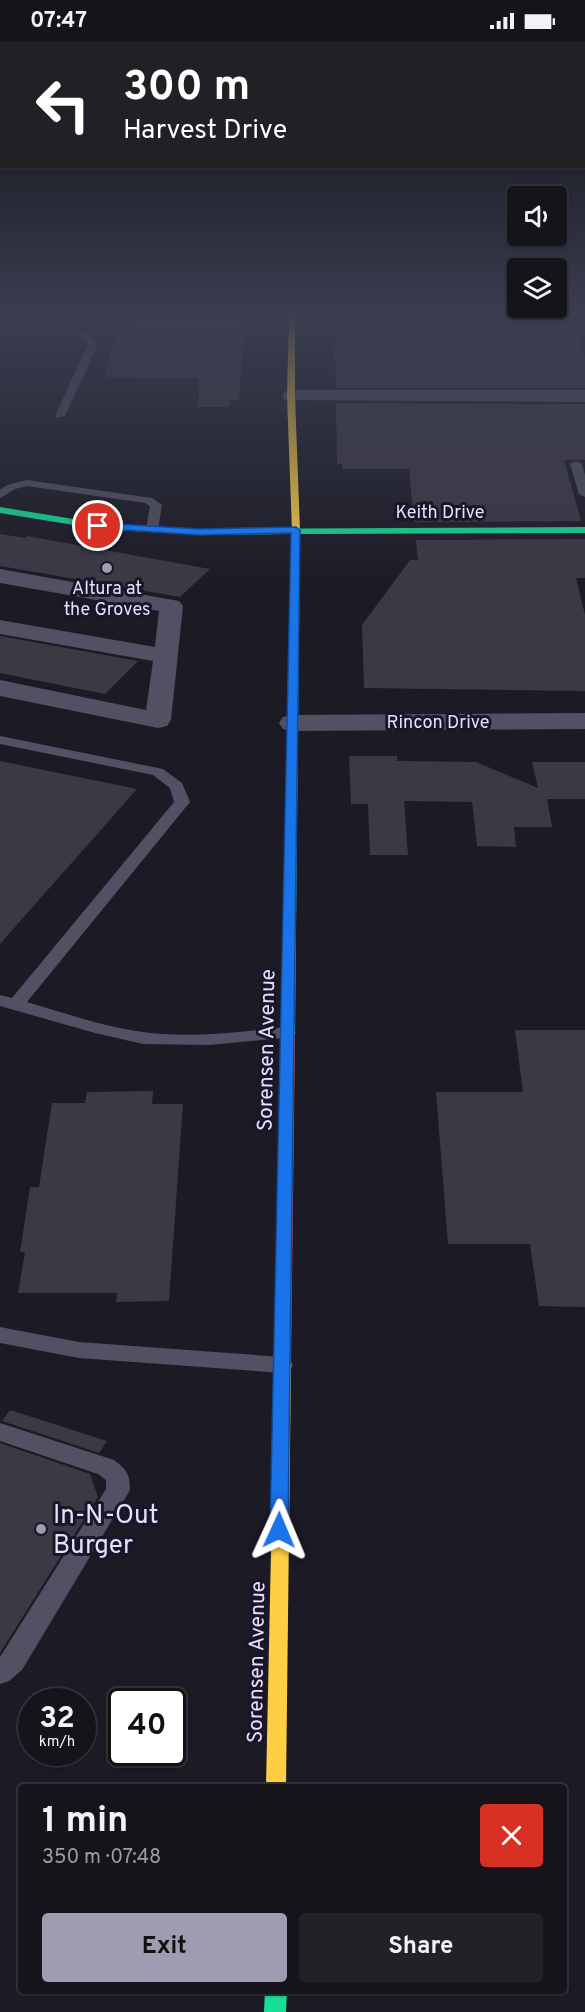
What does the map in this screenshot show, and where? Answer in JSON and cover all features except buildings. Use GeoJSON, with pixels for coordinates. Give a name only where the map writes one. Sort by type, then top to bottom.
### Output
{"type":"FeatureCollection","features":[{"type":"Feature","properties":{"kind":"street","name":"Sorensen Avenue"},"geometry":{"type":"LineString","coordinates":[[276,1784],[296,530],[291,406]]}},
{"type":"Feature","properties":{"kind":"street","name":"Keith Drive"},"geometry":{"type":"LineString","coordinates":[[0,510],[98,526],[199,532],[585,530]]}},
{"type":"Feature","properties":{"kind":"street"},"geometry":{"type":"LineString","coordinates":[[0,576],[171,606],[158,720],[0,688]]}},
{"type":"Feature","properties":{"kind":"street"},"geometry":{"type":"LineString","coordinates":[[0,627],[166,656]]}},
{"type":"Feature","properties":{"kind":"street","name":"Rincon Drive"},"geometry":{"type":"LineString","coordinates":[[292,723],[585,721]]}},
{"type":"Feature","properties":{"kind":"street"},"geometry":{"type":"LineString","coordinates":[[275,2012],[276,1994]]}},
{"type":"Feature","properties":{"kind":"lane"},"geometry":{"type":"LineString","coordinates":[[60,416],[65,406]]}},
{"type":"Feature","properties":{"kind":"lane"},"geometry":{"type":"LineString","coordinates":[[576,464],[585,495]]}},
{"type":"Feature","properties":{"kind":"lane"},"geometry":{"type":"LineString","coordinates":[[0,495],[11,487],[27,483],[148,500],[156,505],[152,529]]}},
{"type":"Feature","properties":{"kind":"lane"},"geometry":{"type":"LineString","coordinates":[[0,740],[158,772],[177,786],[182,802],[8,1002],[120,1032],[160,1040],[216,1040],[287,1033]]}},
{"type":"Feature","properties":{"kind":"lane"},"geometry":{"type":"LineString","coordinates":[[0,1335],[79,1350],[282,1365]]}},
{"type":"Feature","properties":{"kind":"lane"},"geometry":{"type":"LineString","coordinates":[[0,1432],[106,1467],[118,1476],[118,1490],[13,1662],[0,1673]]}},
{"type":"Feature","properties":{"kind":"traffic: fast"},"geometry":{"type":"LineString","coordinates":[[0,510],[98,526],[199,532],[585,530]]}},
{"type":"Feature","properties":{"kind":"traffic: fast"},"geometry":{"type":"LineString","coordinates":[[288,1034],[296,531]]}},
{"type":"Feature","properties":{"kind":"traffic: fast"},"geometry":{"type":"LineString","coordinates":[[275,2012],[276,1994]]}},
{"type":"Feature","properties":{"kind":"traffic: slow"},"geometry":{"type":"LineString","coordinates":[[291,406],[296,531]]}},
{"type":"Feature","properties":{"kind":"traffic: slow"},"geometry":{"type":"LineString","coordinates":[[276,1784],[283,1364]]}},
{"type":"Feature","properties":{"kind":"traffic: jam"},"geometry":{"type":"LineString","coordinates":[[283,1364],[288,1034]]}},
{"type":"Feature","properties":{"kind":"place","name":"Altura at the Groves"},"geometry":{"type":"Point","coordinates":[107,568]}},
{"type":"Feature","properties":{"kind":"place","name":"In-N-Out Burger"},"geometry":{"type":"Point","coordinates":[41,1529]}},
{"type":"Feature","properties":{"kind":"route"},"geometry":{"type":"LineString","coordinates":[[98,526],[199,532],[296,530],[279,1530]]}}]}
